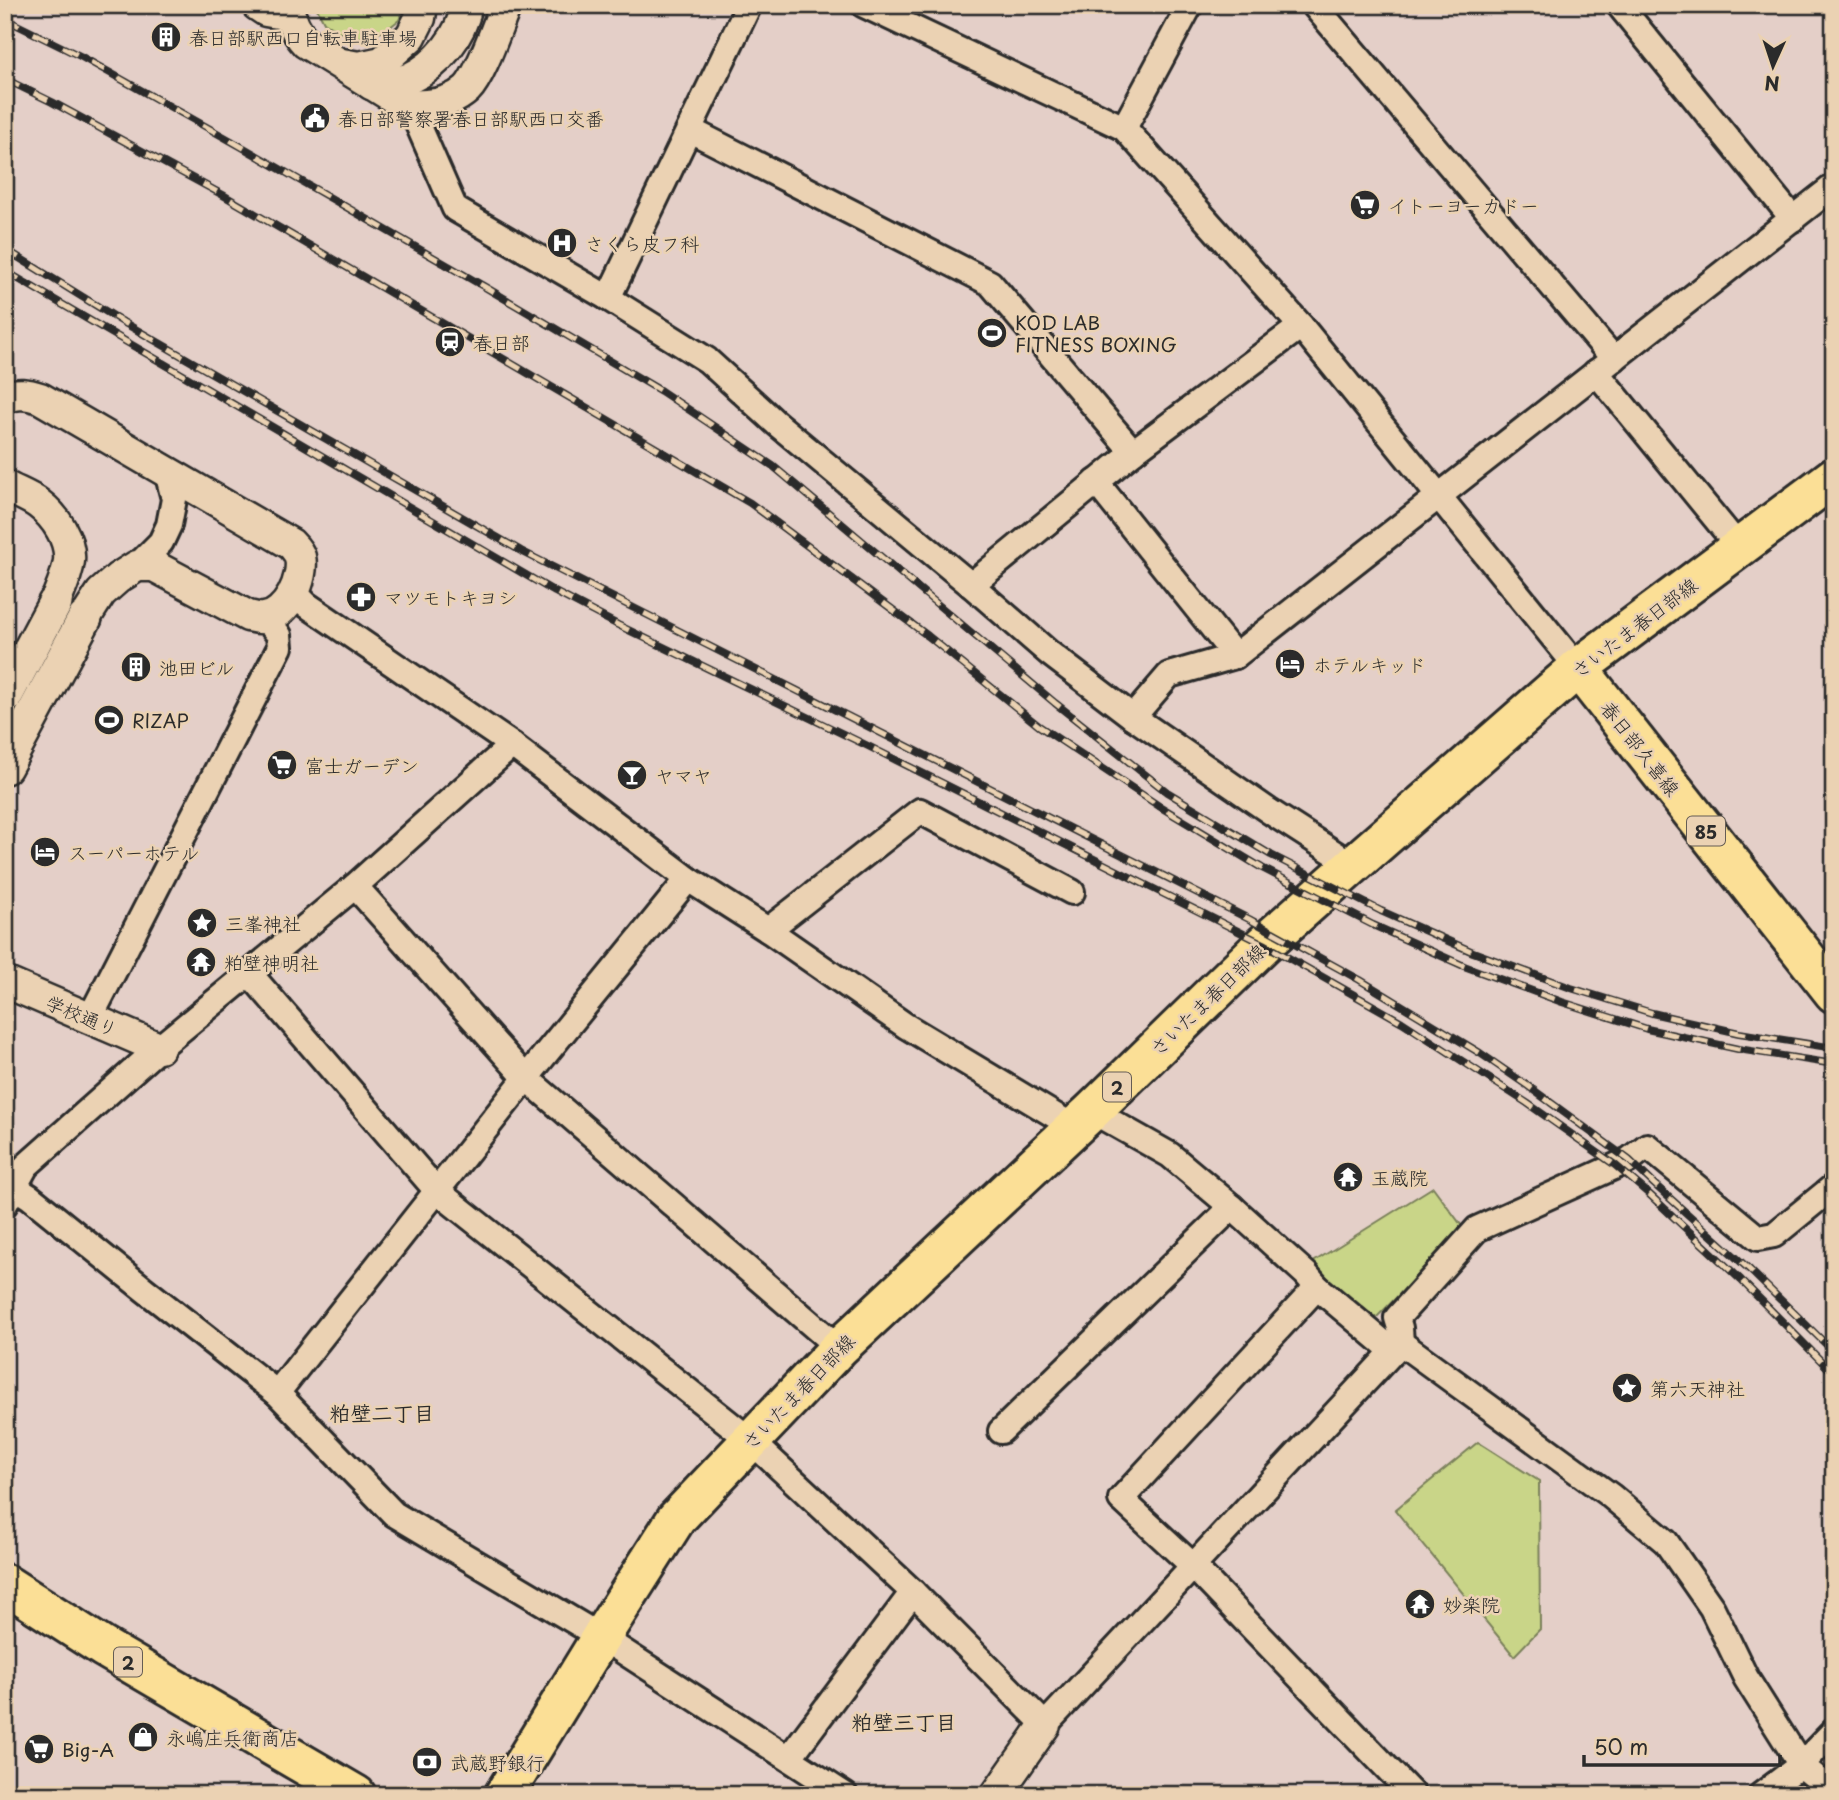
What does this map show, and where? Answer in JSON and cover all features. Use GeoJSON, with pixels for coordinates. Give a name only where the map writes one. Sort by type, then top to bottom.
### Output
{"type":"FeatureCollection","features":[{"type":"Feature","properties":{"kind":"main road","name":"さいたま春日部線"},"geometry":{"type":"LineString","coordinates":[[504,1795],[676,1519],[839,1348],[1083,1119],[1264,944],[1578,668],[1834,477]]}},
{"type":"Feature","properties":{"kind":"main road"},"geometry":{"type":"LineString","coordinates":[[5,697],[55,603]]}},
{"type":"Feature","properties":{"kind":"main road"},"geometry":{"type":"LineString","coordinates":[[5,767],[85,618]]}},
{"type":"Feature","properties":{"kind":"main road","name":"春日部久喜線"},"geometry":{"type":"LineString","coordinates":[[1578,668],[1834,993]]}},
{"type":"Feature","properties":{"kind":"main road","name":"2"},"geometry":{"type":"LineString","coordinates":[[5,1584],[103,1647],[356,1795]]}},
{"type":"Feature","properties":{"kind":"street"},"geometry":{"type":"LineString","coordinates":[[257,5],[266,11],[289,10],[297,33],[306,43],[410,106],[436,104],[467,89],[477,75],[506,5]]}},
{"type":"Feature","properties":{"kind":"street"},"geometry":{"type":"LineString","coordinates":[[338,64],[359,67],[382,62],[411,36],[420,18],[422,5]]}},
{"type":"Feature","properties":{"kind":"street"},"geometry":{"type":"LineString","coordinates":[[370,84],[409,78],[426,68],[445,51],[459,31],[467,5]]}},
{"type":"Feature","properties":{"kind":"street"},"geometry":{"type":"LineString","coordinates":[[608,298],[749,5]]}},
{"type":"Feature","properties":{"kind":"street"},"geometry":{"type":"LineString","coordinates":[[864,5],[1124,128],[1301,327],[1578,668]]}},
{"type":"Feature","properties":{"kind":"street"},"geometry":{"type":"LineString","coordinates":[[1124,128],[1189,5]]}},
{"type":"Feature","properties":{"kind":"street"},"geometry":{"type":"LineString","coordinates":[[1314,5],[1605,366],[1739,547]]}},
{"type":"Feature","properties":{"kind":"street"},"geometry":{"type":"LineString","coordinates":[[1619,5],[1793,219]]}},
{"type":"Feature","properties":{"kind":"street"},"geometry":{"type":"LineString","coordinates":[[410,106],[455,209],[608,298],[707,360],[776,423],[1049,653],[1133,718],[1353,865]]}},
{"type":"Feature","properties":{"kind":"street"},"geometry":{"type":"LineString","coordinates":[[690,130],[990,283],[1133,452]]}},
{"type":"Feature","properties":{"kind":"street"},"geometry":{"type":"LineString","coordinates":[[1133,718],[1168,675],[1236,656],[1834,186]]}},
{"type":"Feature","properties":{"kind":"street"},"geometry":{"type":"LineString","coordinates":[[971,585],[1133,452],[1301,327]]}},
{"type":"Feature","properties":{"kind":"street"},"geometry":{"type":"LineString","coordinates":[[5,398],[13,394],[28,394],[40,398],[291,544],[300,556],[300,574],[295,593],[281,610],[266,619],[248,616],[154,566],[137,566]]}},
{"type":"Feature","properties":{"kind":"street"},"geometry":{"type":"LineString","coordinates":[[85,618],[102,593],[118,578],[137,566],[161,542],[169,525],[174,499],[167,472]]}},
{"type":"Feature","properties":{"kind":"street"},"geometry":{"type":"LineString","coordinates":[[1096,482],[1236,656]]}},
{"type":"Feature","properties":{"kind":"street"},"geometry":{"type":"LineString","coordinates":[[5,486],[38,503],[55,520],[65,539],[69,560],[55,603]]}},
{"type":"Feature","properties":{"kind":"street"},"geometry":{"type":"LineString","coordinates":[[295,593],[307,605],[512,745],[688,878],[906,1026],[1083,1119],[1170,1155],[1361,1323],[1611,1496],[1666,1542],[1712,1608],[1746,1678],[1801,1765],[1834,1792]]}},
{"type":"Feature","properties":{"kind":"street"},"geometry":{"type":"LineString","coordinates":[[90,1018],[280,647],[279,635],[266,619]]}},
{"type":"Feature","properties":{"kind":"street"},"geometry":{"type":"LineString","coordinates":[[512,745],[355,886],[159,1048],[26,1166],[8,1190],[30,1196],[277,1394],[394,1514],[601,1637],[845,1795]]}},
{"type":"Feature","properties":{"kind":"street"},"geometry":{"type":"LineString","coordinates":[[768,930],[920,811],[1072,892]]}},
{"type":"Feature","properties":{"kind":"street"},"geometry":{"type":"LineString","coordinates":[[277,1394],[526,1078],[688,878]]}},
{"type":"Feature","properties":{"kind":"street"},"geometry":{"type":"LineString","coordinates":[[355,886],[526,1078],[839,1348]]}},
{"type":"Feature","properties":{"kind":"street"},"geometry":{"type":"LineString","coordinates":[[250,974],[437,1191],[750,1440],[914,1592],[1045,1724]]}},
{"type":"Feature","properties":{"kind":"street","name":"学校通り"},"geometry":{"type":"LineString","coordinates":[[5,982],[159,1048]]}},
{"type":"Feature","properties":{"kind":"street"},"geometry":{"type":"LineString","coordinates":[[996,1795],[1045,1724],[1397,1347],[1400,1328],[1397,1318],[1477,1229],[1629,1160],[1647,1146],[1758,1238],[1774,1234],[1834,1186]]}},
{"type":"Feature","properties":{"kind":"street"},"geometry":{"type":"LineString","coordinates":[[1001,1431],[1232,1207]]}},
{"type":"Feature","properties":{"kind":"street"},"geometry":{"type":"LineString","coordinates":[[1317,1287],[1121,1499],[1192,1565],[1413,1795]]}},
{"type":"Feature","properties":{"kind":"street"},"geometry":{"type":"LineString","coordinates":[[789,1758],[914,1592]]}},
{"type":"Feature","properties":{"kind":"street"},"geometry":{"type":"LineString","coordinates":[[1761,1795],[1801,1765],[1834,1731]]}},
{"type":"Feature","properties":{"kind":"green space"},"geometry":{"type":"Polygon","coordinates":[[[315,5],[405,5],[399,20],[385,31],[359,38],[339,32],[324,22],[315,5]]]}},
{"type":"Feature","properties":{"kind":"green space"},"geometry":{"type":"Polygon","coordinates":[[[1433,1187],[1464,1229],[1376,1318],[1307,1266],[1433,1187]]]}},
{"type":"Feature","properties":{"kind":"green space"},"geometry":{"type":"Polygon","coordinates":[[[1478,1442],[1539,1481],[1540,1629],[1514,1656],[1395,1510],[1478,1442]]]}},
{"type":"Feature","properties":{"kind":"railway"},"geometry":{"type":"LineString","coordinates":[[5,19],[80,56],[242,147],[661,391],[773,466],[1055,703],[1167,792],[1271,855],[1381,911],[1473,952],[1571,988],[1652,1013],[1739,1033],[1834,1048]]}},
{"type":"Feature","properties":{"kind":"railway"},"geometry":{"type":"LineString","coordinates":[[5,79],[223,195],[750,503],[928,636],[1039,726],[1159,806],[1262,868],[1373,925],[1464,966],[1562,1002],[1647,1029],[1738,1049],[1834,1064]]}},
{"type":"Feature","properties":{"kind":"railway"},"geometry":{"type":"LineString","coordinates":[[5,249],[123,322],[521,551],[1249,919],[1360,980],[1480,1053],[1629,1160],[1750,1270],[1834,1352]]}},
{"type":"Feature","properties":{"kind":"railway"},"geometry":{"type":"LineString","coordinates":[[5,271],[555,592],[1264,944],[1402,1022],[1527,1103],[1615,1165],[1741,1280],[1834,1374]]}},
{"type":"Feature","properties":{"kind":"place","name":"春日部駅西口自転車駐車場"},"geometry":{"type":"Point","coordinates":[166,37]}},
{"type":"Feature","properties":{"kind":"place","name":"春日部警察署春日部駅西口交番"},"geometry":{"type":"Point","coordinates":[315,118]}},
{"type":"Feature","properties":{"kind":"place","name":"イトーヨーカドー"},"geometry":{"type":"Point","coordinates":[1365,205]}},
{"type":"Feature","properties":{"kind":"place","name":"さくら皮フ科"},"geometry":{"type":"Point","coordinates":[562,243]}},
{"type":"Feature","properties":{"kind":"place","name":"KOD LAB FITNESS BOXING"},"geometry":{"type":"Point","coordinates":[992,333]}},
{"type":"Feature","properties":{"kind":"place","name":"春日部"},"geometry":{"type":"Point","coordinates":[450,342]}},
{"type":"Feature","properties":{"kind":"place","name":"マツモトキヨシ"},"geometry":{"type":"Point","coordinates":[361,597]}},
{"type":"Feature","properties":{"kind":"place","name":"ホテルキッド"},"geometry":{"type":"Point","coordinates":[1290,664]}},
{"type":"Feature","properties":{"kind":"place","name":"池田ビル"},"geometry":{"type":"Point","coordinates":[136,667]}},
{"type":"Feature","properties":{"kind":"place","name":"RIZAP"},"geometry":{"type":"Point","coordinates":[109,720]}},
{"type":"Feature","properties":{"kind":"place","name":"富士ガーデン"},"geometry":{"type":"Point","coordinates":[282,765]}},
{"type":"Feature","properties":{"kind":"place","name":"ヤマヤ"},"geometry":{"type":"Point","coordinates":[632,775]}},
{"type":"Feature","properties":{"kind":"place","name":"スーパーホテル"},"geometry":{"type":"Point","coordinates":[45,852]}},
{"type":"Feature","properties":{"kind":"place","name":"三峯神社"},"geometry":{"type":"Point","coordinates":[202,923]}},
{"type":"Feature","properties":{"kind":"place","name":"粕壁神明社"},"geometry":{"type":"Point","coordinates":[201,962]}},
{"type":"Feature","properties":{"kind":"place","name":"玉蔵院"},"geometry":{"type":"Point","coordinates":[1348,1177]}},
{"type":"Feature","properties":{"kind":"place","name":"第六天神社"},"geometry":{"type":"Point","coordinates":[1627,1388]}},
{"type":"Feature","properties":{"kind":"place","name":"妙楽院"},"geometry":{"type":"Point","coordinates":[1420,1604]}},
{"type":"Feature","properties":{"kind":"place","name":"永嶋庄兵衛商店"},"geometry":{"type":"Point","coordinates":[143,1737]}},
{"type":"Feature","properties":{"kind":"place","name":"Big-A"},"geometry":{"type":"Point","coordinates":[39,1749]}},
{"type":"Feature","properties":{"kind":"place","name":"武蔵野銀行"},"geometry":{"type":"Point","coordinates":[427,1762]}},
{"type":"Feature","properties":{"kind":"district","name":"粕壁二丁目"},"geometry":{"type":"Point","coordinates":[382,1412]}},
{"type":"Feature","properties":{"kind":"district","name":"粕壁三丁目"},"geometry":{"type":"Point","coordinates":[904,1721]}}]}
